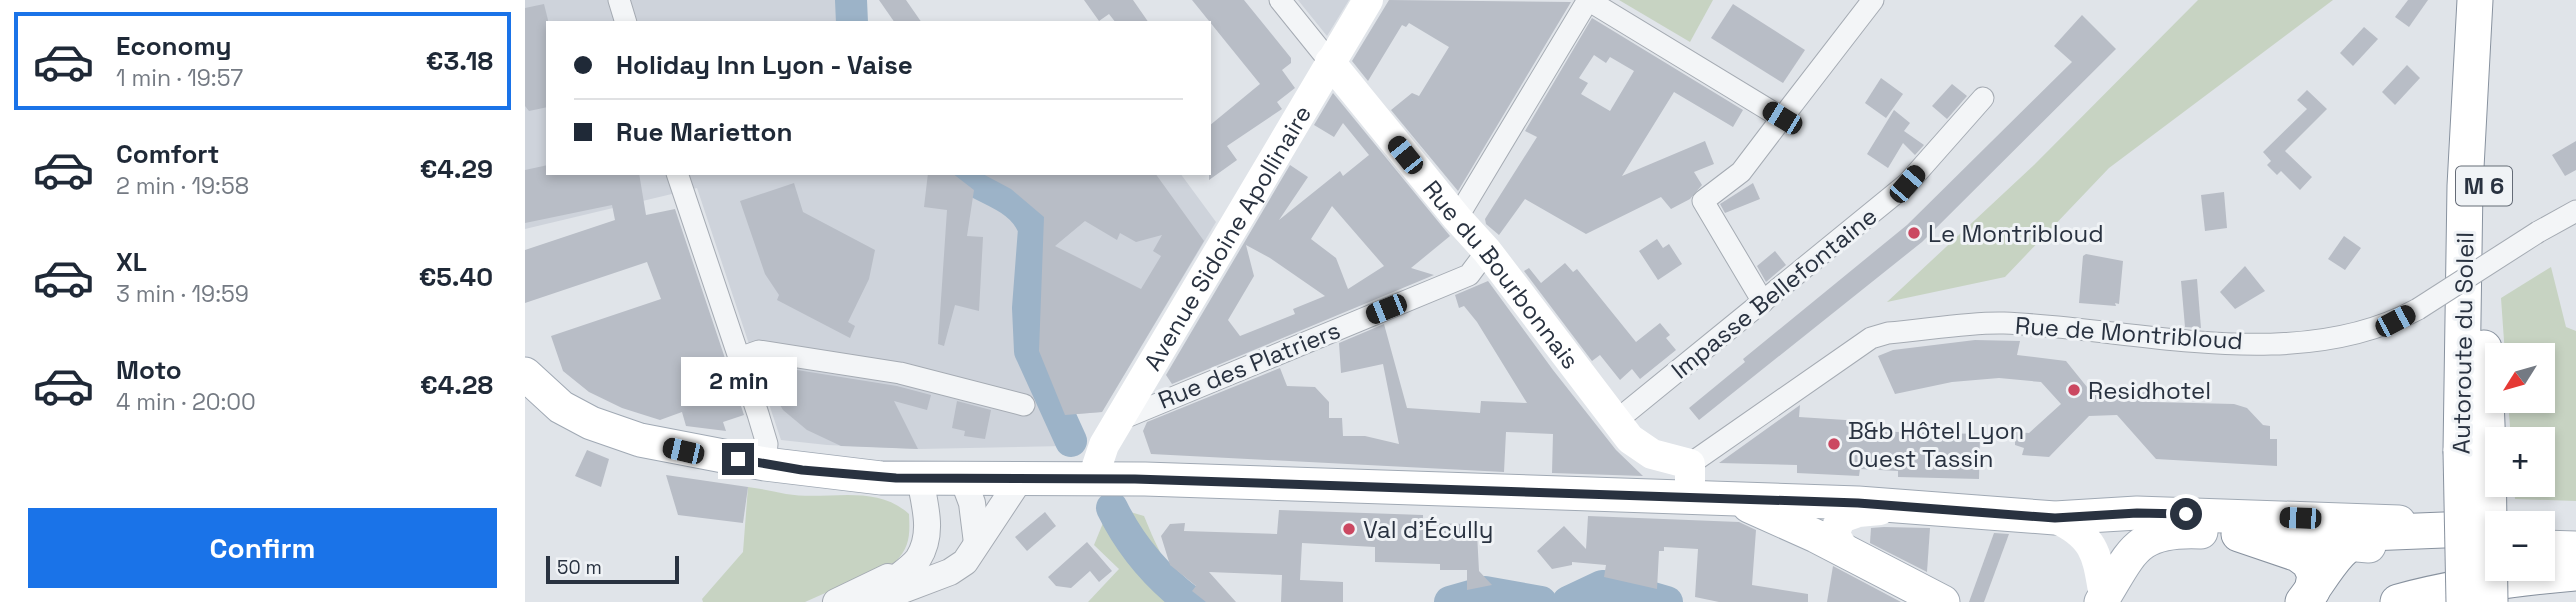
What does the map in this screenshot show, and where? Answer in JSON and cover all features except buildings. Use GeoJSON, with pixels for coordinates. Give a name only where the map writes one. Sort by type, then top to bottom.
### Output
{"type":"FeatureCollection","features":[{"type":"Feature","properties":{"kind":"highway","name":"Autoroute du Soleil"},"geometry":{"type":"LineString","coordinates":[[2475,0],[2465,186],[2474,450],[2490,602]]}},
{"type":"Feature","properties":{"kind":"highway","name":"Autoroute du Soleil"},"geometry":{"type":"LineString","coordinates":[[2464,602],[2483,316],[2484,181],[2497,0]]}},
{"type":"Feature","properties":{"kind":"highway"},"geometry":{"type":"LineString","coordinates":[[2308,597],[2344,545],[2353,537],[2368,533],[2485,528]]}},
{"type":"Feature","properties":{"kind":"highway"},"geometry":{"type":"LineString","coordinates":[[2239,534],[2304,558],[2315,575],[2308,597]]}},
{"type":"Feature","properties":{"kind":"highway"},"geometry":{"type":"LineString","coordinates":[[2398,602],[2433,592],[2512,579],[2576,573]]}},
{"type":"Feature","properties":{"kind":"highway"},"geometry":{"type":"LineString","coordinates":[[2518,602],[2576,596]]}},
{"type":"Feature","properties":{"kind":"main road","name":"Avenue Sidoine Apollinaire"},"geometry":{"type":"LineString","coordinates":[[1093,478],[1099,455],[1119,419],[1367,0]]}},
{"type":"Feature","properties":{"kind":"main road","name":"Rue du Bourbonnais"},"geometry":{"type":"LineString","coordinates":[[1331,62],[1457,218],[1487,251],[1640,449],[1689,464]]}},
{"type":"Feature","properties":{"kind":"main road"},"geometry":{"type":"LineString","coordinates":[[525,374],[561,407],[621,435],[683,451],[865,476],[920,479],[1093,478],[1690,498],[1919,508],[2055,518],[2137,513],[2485,527]]}},
{"type":"Feature","properties":{"kind":"main road"},"geometry":{"type":"LineString","coordinates":[[1689,464],[1690,498]]}},
{"type":"Feature","properties":{"kind":"main road"},"geometry":{"type":"LineString","coordinates":[[1734,500],[1845,551],[1943,602]]}},
{"type":"Feature","properties":{"kind":"main road"},"geometry":{"type":"LineString","coordinates":[[1845,551],[1835,534],[1841,518],[1858,512],[1919,508]]}},
{"type":"Feature","properties":{"kind":"main road"},"geometry":{"type":"LineString","coordinates":[[2055,518],[2077,528],[2093,547],[2103,600]]}},
{"type":"Feature","properties":{"kind":"main road"},"geometry":{"type":"LineString","coordinates":[[2555,527],[2576,528]]}},
{"type":"Feature","properties":{"kind":"main road"},"geometry":{"type":"LineString","coordinates":[[2103,600],[2132,551],[2157,536],[2190,532],[2239,534],[2344,545],[2485,547]]}},
{"type":"Feature","properties":{"kind":"main road"},"geometry":{"type":"LineString","coordinates":[[2555,547],[2576,548]]}},
{"type":"Feature","properties":{"kind":"street"},"geometry":{"type":"LineString","coordinates":[[619,0],[625,21]]}},
{"type":"Feature","properties":{"kind":"street","name":"Rue du Bourbonnais"},"geometry":{"type":"LineString","coordinates":[[1280,0],[1331,62]]}},
{"type":"Feature","properties":{"kind":"street"},"geometry":{"type":"LineString","coordinates":[[1457,218],[1588,0],[1782,118]]}},
{"type":"Feature","properties":{"kind":"street"},"geometry":{"type":"LineString","coordinates":[[1763,302],[1703,201],[1741,172],[1874,0]]}},
{"type":"Feature","properties":{"kind":"street","name":"Impasse Bellefontaine"},"geometry":{"type":"LineString","coordinates":[[1616,421],[1907,184],[1983,98]]}},
{"type":"Feature","properties":{"kind":"street"},"geometry":{"type":"LineString","coordinates":[[678,175],[767,444],[765,464]]}},
{"type":"Feature","properties":{"kind":"street","name":"Rue de Montribloud"},"geometry":{"type":"LineString","coordinates":[[1689,464],[1871,338],[1888,333],[2003,323],[2203,342],[2278,342],[2339,337],[2395,321],[2418,309],[2538,232],[2576,211]]}},
{"type":"Feature","properties":{"kind":"street","name":"Rue des Platriers"},"geometry":{"type":"LineString","coordinates":[[1119,419],[1469,275],[1487,251]]}},
{"type":"Feature","properties":{"kind":"street"},"geometry":{"type":"LineString","coordinates":[[739,358],[759,351],[900,373],[1024,405]]}},
{"type":"Feature","properties":{"kind":"street"},"geometry":{"type":"LineString","coordinates":[[885,600],[889,584],[916,561],[926,542],[927,521],[920,479]]}},
{"type":"Feature","properties":{"kind":"street"},"geometry":{"type":"LineString","coordinates":[[963,479],[972,502],[977,543]]}},
{"type":"Feature","properties":{"kind":"street"},"geometry":{"type":"LineString","coordinates":[[885,600],[950,572],[965,562],[1020,479]]}},
{"type":"Feature","properties":{"kind":"street"},"geometry":{"type":"LineString","coordinates":[[836,602],[903,571]]}},
{"type":"Feature","properties":{"kind":"shaded area"},"geometry":{"type":"Polygon","coordinates":[[[525,0],[608,0],[614,21],[546,21],[546,175],[955,175],[1028,232],[1021,325],[1023,355],[1040,400],[1038,402],[1064,446],[919,449],[781,440],[697,188],[525,229],[525,0]]]}},
{"type":"Feature","properties":{"kind":"shaded area"},"geometry":{"type":"Polygon","coordinates":[[[627,0],[846,0],[847,21],[633,21],[627,0]]]}},
{"type":"Feature","properties":{"kind":"shaded area"},"geometry":{"type":"Polygon","coordinates":[[[1298,0],[1349,0],[1327,36],[1298,0]]]}},
{"type":"Feature","properties":{"kind":"shaded area"},"geometry":{"type":"Polygon","coordinates":[[[991,175],[1181,175],[1216,222],[1102,412],[1065,415],[1039,351],[1037,326],[1044,217],[991,175]]]}},
{"type":"Feature","properties":{"kind":"green space"},"geometry":{"type":"Polygon","coordinates":[[[1619,0],[1713,0],[1690,42],[1619,0]]]}},
{"type":"Feature","properties":{"kind":"green space"},"geometry":{"type":"Polygon","coordinates":[[[2198,0],[2333,0],[2109,168],[2005,277],[1887,302],[2034,165],[2198,0]]]}},
{"type":"Feature","properties":{"kind":"green space"},"geometry":{"type":"Polygon","coordinates":[[[2551,267],[2566,327],[2576,331],[2576,501],[2515,499],[2555,497],[2555,427],[2510,427],[2509,413],[2555,413],[2555,343],[2504,343],[2501,298],[2551,267]]]}},
{"type":"Feature","properties":{"kind":"green space"},"geometry":{"type":"Polygon","coordinates":[[[748,487],[802,496],[850,495],[881,499],[909,514],[906,546],[895,562],[805,602],[703,602],[702,599],[743,552],[748,487]]]}},
{"type":"Feature","properties":{"kind":"green space"},"geometry":{"type":"Polygon","coordinates":[[[1127,511],[1144,516],[1173,574],[1200,602],[1088,602],[1119,569],[1094,545],[1103,523],[1127,511]]]}},
{"type":"Feature","properties":{"kind":"waterway"},"geometry":{"type":"LineString","coordinates":[[851,0],[852,21]]}},
{"type":"Feature","properties":{"kind":"waterway"},"geometry":{"type":"LineString","coordinates":[[965,175],[1013,202],[1029,218],[1034,229],[1028,308],[1030,351],[1071,441]]}},
{"type":"Feature","properties":{"kind":"waterway"},"geometry":{"type":"LineString","coordinates":[[1112,508],[1145,560],[1190,602]]}},
{"type":"Feature","properties":{"kind":"waterway"},"geometry":{"type":"LineString","coordinates":[[1568,602],[1602,586],[1619,588],[1667,602]]}},
{"type":"Feature","properties":{"kind":"waterway"},"geometry":{"type":"LineString","coordinates":[[1450,602],[1485,592],[1541,602]]}},
{"type":"Feature","properties":{"kind":"place","name":"Le Montribloud"},"geometry":{"type":"Point","coordinates":[1914,233]}},
{"type":"Feature","properties":{"kind":"place","name":"Residhotel"},"geometry":{"type":"Point","coordinates":[2074,390]}},
{"type":"Feature","properties":{"kind":"place","name":"B&b Hôtel Lyon Ouest Tassin"},"geometry":{"type":"Point","coordinates":[1834,444]}},
{"type":"Feature","properties":{"kind":"place","name":"Val d'Écully"},"geometry":{"type":"Point","coordinates":[1349,529]}},
{"type":"Feature","properties":{"kind":"route"},"geometry":{"type":"LineString","coordinates":[[738,459],[802,470],[896,478],[1135,479],[1568,496],[1858,503],[2055,518],[2137,513],[2186,514]]}}]}
